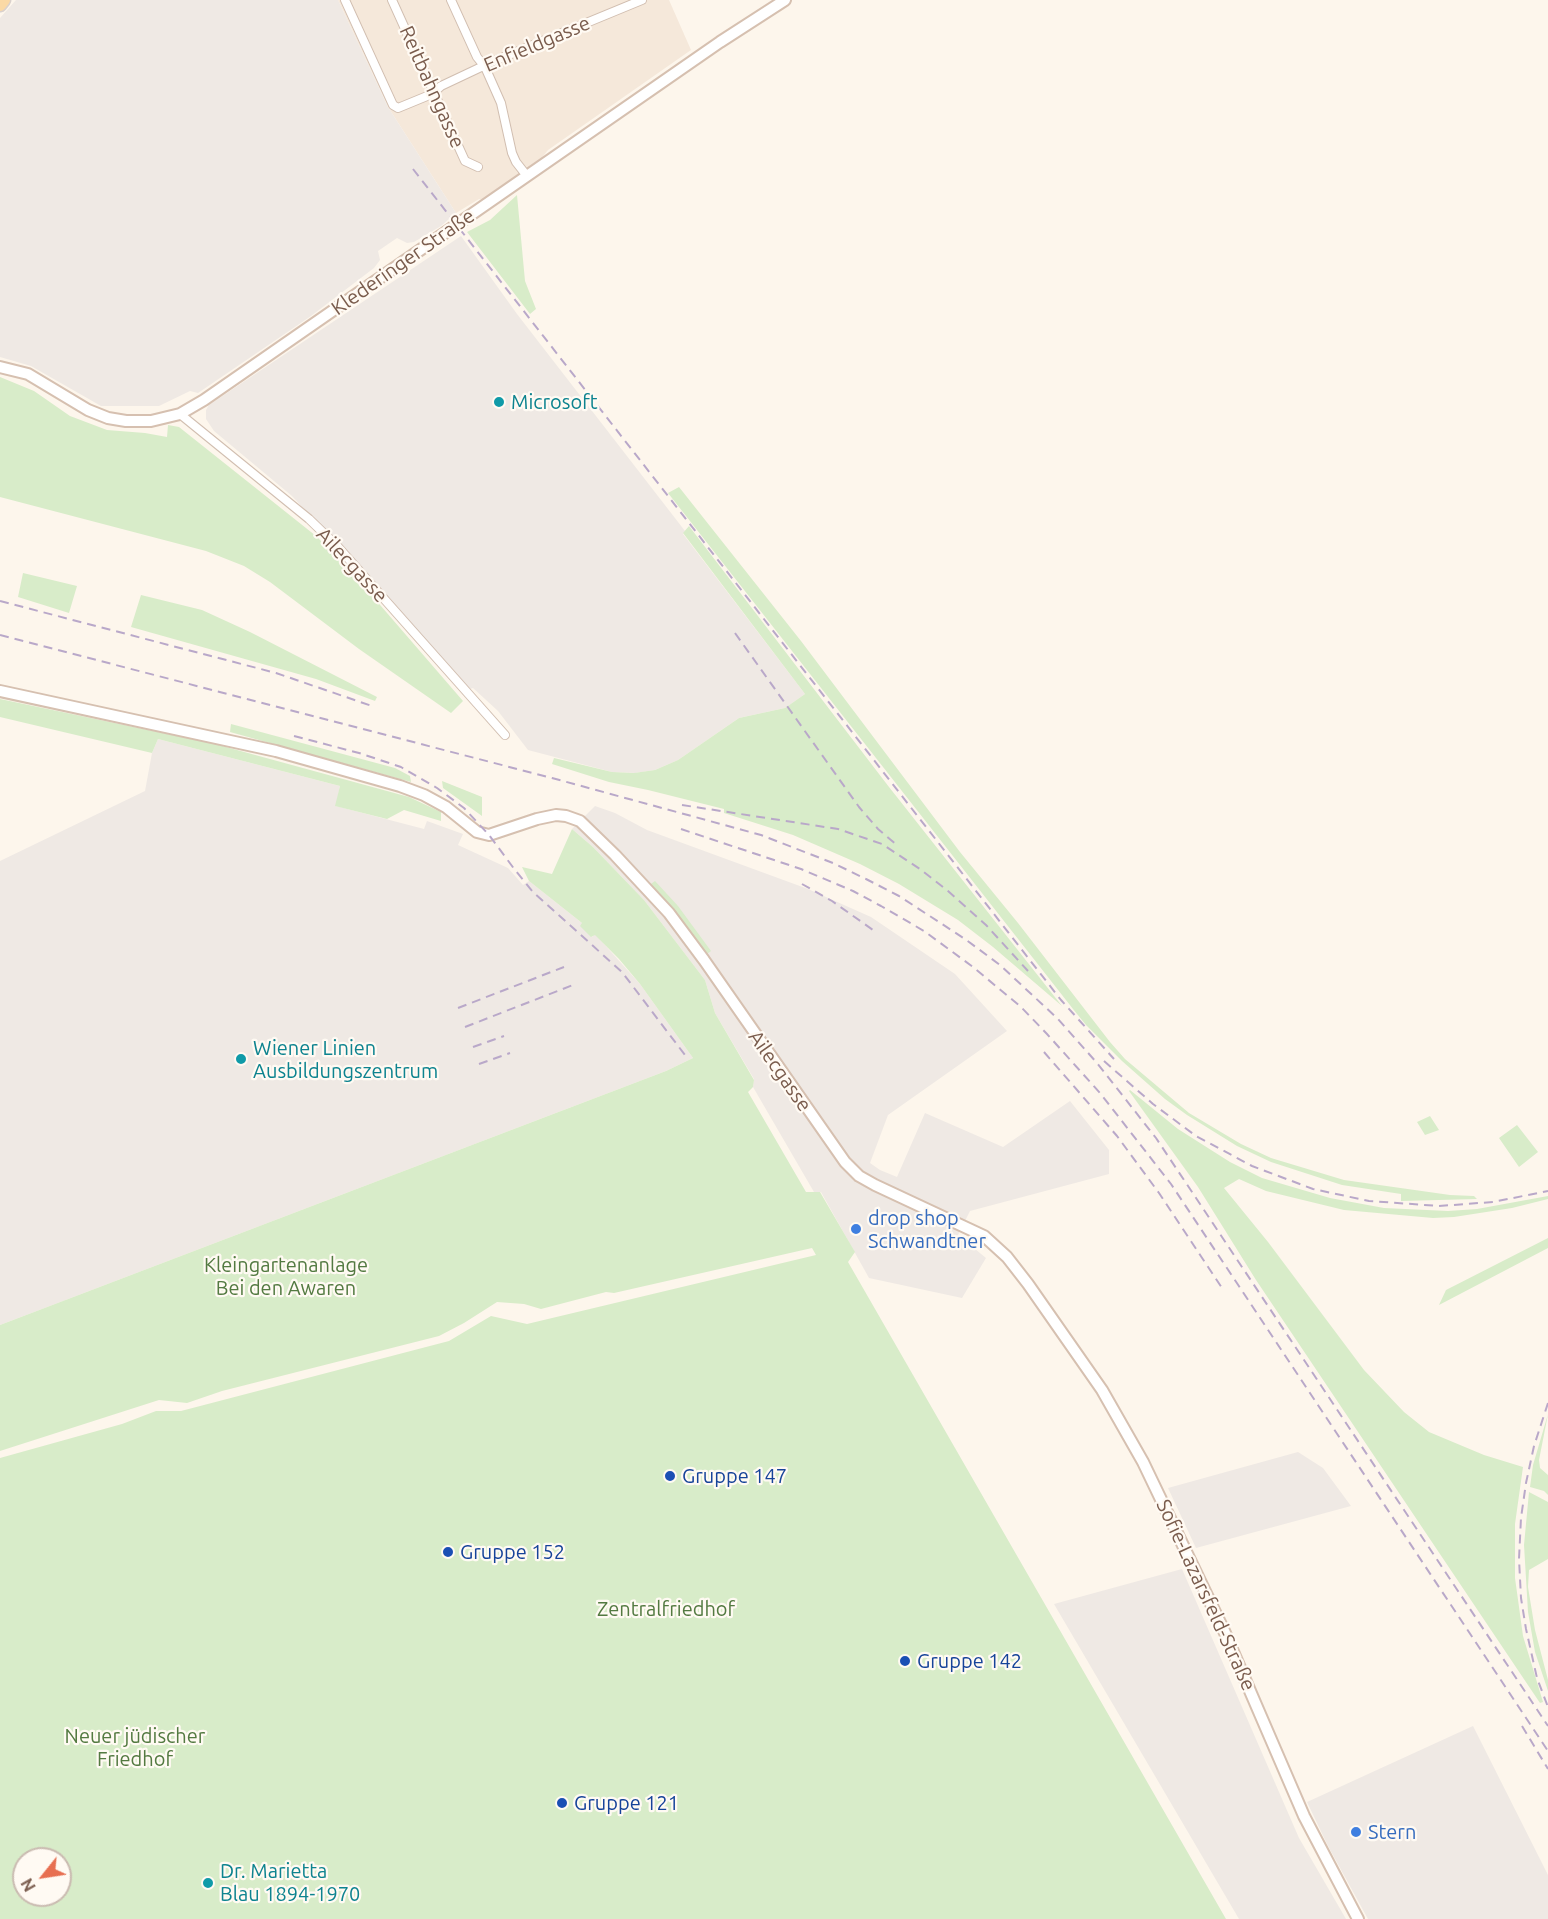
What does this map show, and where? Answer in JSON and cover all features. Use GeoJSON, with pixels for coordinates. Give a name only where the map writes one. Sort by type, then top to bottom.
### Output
{"type":"FeatureCollection","features":[{"type":"Feature","properties":{"kind":"main road"},"geometry":{"type":"LineString","coordinates":[[0,5],[4,0]]}},
{"type":"Feature","properties":{"kind":"street","name":"Enfieldgasse"},"geometry":{"type":"LineString","coordinates":[[345,0],[393,105],[398,108],[432,94],[441,86],[504,57],[642,0]]}},
{"type":"Feature","properties":{"kind":"street","name":"Reitbahngasse"},"geometry":{"type":"LineString","coordinates":[[392,0],[465,161],[477,167]]}},
{"type":"Feature","properties":{"kind":"street"},"geometry":{"type":"LineString","coordinates":[[451,0],[501,103],[512,153],[527,176]]}},
{"type":"Feature","properties":{"kind":"street","name":"Klederinger Straße"},"geometry":{"type":"LineString","coordinates":[[0,367],[28,374],[88,410],[108,418],[126,422],[151,421],[180,414],[214,393],[720,42],[785,0]]}},
{"type":"Feature","properties":{"kind":"street","name":"Ailecgasse"},"geometry":{"type":"LineString","coordinates":[[180,414],[309,519],[338,547],[505,735]]}},
{"type":"Feature","properties":{"kind":"street","name":"Ailecgasse"},"geometry":{"type":"LineString","coordinates":[[0,691],[276,751],[400,786],[446,807],[477,832],[489,835],[556,815],[580,821],[669,914],[704,960],[845,1162],[859,1176],[875,1185],[984,1236],[1007,1257],[1028,1284]]}},
{"type":"Feature","properties":{"kind":"street","name":"Sofie-Lazarsfeld-Straße"},"geometry":{"type":"LineString","coordinates":[[1028,1284],[1102,1390],[1143,1462],[1225,1633],[1308,1824],[1358,1919]]}},
{"type":"Feature","properties":{"kind":"shaded area"},"geometry":{"type":"Polygon","coordinates":[[[16,0],[338,0],[388,107],[456,213],[441,226],[414,242],[407,243],[397,238],[378,251],[380,260],[374,268],[311,316],[198,393],[190,391],[159,406],[101,406],[31,366],[0,357],[0,18],[16,0]]]}},
{"type":"Feature","properties":{"kind":"shaded area"},"geometry":{"type":"Polygon","coordinates":[[[338,0],[669,0],[691,50],[548,150],[536,165],[484,200],[479,199],[456,213],[388,107],[338,0]]]}},
{"type":"Feature","properties":{"kind":"shaded area"},"geometry":{"type":"Polygon","coordinates":[[[461,236],[517,314],[685,531],[683,534],[805,694],[785,708],[739,718],[678,760],[655,770],[635,773],[612,772],[528,750],[498,711],[473,688],[470,689],[292,496],[214,431],[206,419],[206,410],[209,405],[461,236]]]}},
{"type":"Feature","properties":{"kind":"shaded area"},"geometry":{"type":"Polygon","coordinates":[[[158,739],[340,786],[336,806],[424,829],[427,821],[463,834],[458,845],[508,868],[523,885],[529,881],[582,923],[592,937],[595,934],[640,984],[693,1058],[666,1071],[0,1325],[0,861],[145,791],[152,753],[158,739]]]}},
{"type":"Feature","properties":{"kind":"shaded area"},"geometry":{"type":"Polygon","coordinates":[[[595,806],[615,813],[647,830],[808,889],[871,917],[955,974],[1007,1031],[888,1115],[870,1163],[897,1177],[925,1113],[1003,1147],[1070,1101],[1109,1150],[1109,1174],[970,1211],[958,1235],[986,1258],[962,1298],[869,1278],[821,1192],[814,1192],[753,1087],[754,1079],[715,1013],[705,980],[644,900],[593,847],[572,829],[595,806]]]}},
{"type":"Feature","properties":{"kind":"shaded area"},"geometry":{"type":"Polygon","coordinates":[[[1298,1452],[1323,1468],[1351,1506],[1196,1548],[1168,1488],[1298,1452]]]}},
{"type":"Feature","properties":{"kind":"shaded area"},"geometry":{"type":"Polygon","coordinates":[[[1182,1569],[1299,1838],[1346,1919],[1239,1919],[1054,1604],[1182,1569]]]}},
{"type":"Feature","properties":{"kind":"shaded area"},"geometry":{"type":"Polygon","coordinates":[[[1473,1726],[1548,1875],[1548,1919],[1368,1919],[1307,1802],[1473,1726]]]}},
{"type":"Feature","properties":{"kind":"green space"},"geometry":{"type":"Polygon","coordinates":[[[517,195],[525,281],[536,309],[530,314],[467,232],[490,220],[517,195]]]}},
{"type":"Feature","properties":{"kind":"green space"},"geometry":{"type":"Polygon","coordinates":[[[0,377],[34,391],[70,416],[107,430],[167,437],[168,425],[179,427],[316,536],[349,569],[463,701],[451,713],[359,649],[270,582],[244,566],[206,551],[0,497],[0,377]]]}},
{"type":"Feature","properties":{"kind":"green space"},"geometry":{"type":"Polygon","coordinates":[[[679,487],[801,641],[960,852],[1125,1059],[1189,1113],[1241,1144],[1271,1158],[1344,1180],[1450,1195],[1474,1196],[1477,1199],[1401,1201],[1401,1194],[1342,1185],[1271,1162],[1237,1146],[1187,1115],[1122,1061],[1073,1009],[668,493],[679,487]]]}},
{"type":"Feature","properties":{"kind":"green space"},"geometry":{"type":"Polygon","coordinates":[[[689,526],[889,787],[1062,1006],[958,920],[899,884],[860,864],[793,835],[724,813],[724,809],[609,782],[552,764],[554,758],[612,772],[634,773],[655,770],[678,760],[739,718],[785,708],[805,694],[683,533],[689,526]]]}},
{"type":"Feature","properties":{"kind":"green space"},"geometry":{"type":"Polygon","coordinates":[[[23,573],[77,586],[69,613],[18,597],[23,573]]]}},
{"type":"Feature","properties":{"kind":"green space"},"geometry":{"type":"Polygon","coordinates":[[[141,595],[202,610],[377,697],[375,701],[316,679],[131,627],[141,595]]]}},
{"type":"Feature","properties":{"kind":"green space"},"geometry":{"type":"Polygon","coordinates":[[[0,699],[215,744],[409,797],[441,812],[441,821],[404,810],[387,819],[335,806],[340,786],[158,739],[152,753],[0,717],[0,699]]]}},
{"type":"Feature","properties":{"kind":"green space"},"geometry":{"type":"Polygon","coordinates":[[[231,724],[395,768],[410,776],[411,782],[230,732],[231,724]]]}},
{"type":"Feature","properties":{"kind":"green space"},"geometry":{"type":"Polygon","coordinates":[[[442,781],[482,797],[482,816],[443,788],[442,781]]]}},
{"type":"Feature","properties":{"kind":"green space","name":"Zentralfriedhof"},"geometry":{"type":"Polygon","coordinates":[[[572,829],[593,847],[644,900],[705,980],[715,1013],[754,1080],[753,1087],[748,1092],[806,1192],[820,1192],[855,1252],[848,1262],[1226,1919],[0,1919],[0,1458],[122,1424],[156,1411],[181,1411],[449,1341],[491,1316],[527,1324],[816,1255],[812,1248],[614,1293],[606,1292],[541,1309],[524,1304],[497,1302],[439,1336],[222,1391],[187,1403],[159,1400],[0,1451],[0,1325],[666,1071],[693,1058],[640,984],[619,959],[595,935],[591,937],[580,926],[582,923],[529,881],[522,867],[552,874],[572,829]]]}},
{"type":"Feature","properties":{"kind":"green space"},"geometry":{"type":"Polygon","coordinates":[[[655,881],[678,906],[711,951],[707,954],[666,906],[667,902],[651,884],[655,881]]]}},
{"type":"Feature","properties":{"kind":"green space"},"geometry":{"type":"Polygon","coordinates":[[[1130,1090],[1178,1129],[1230,1162],[1262,1178],[1330,1198],[1384,1208],[1448,1211],[1477,1209],[1548,1196],[1548,1199],[1512,1208],[1433,1218],[1344,1210],[1266,1191],[1239,1179],[1224,1188],[1268,1242],[1364,1370],[1404,1412],[1429,1432],[1484,1455],[1523,1467],[1515,1524],[1515,1578],[1523,1636],[1543,1702],[1540,1703],[1256,1280],[1198,1187],[1130,1090]]]}},
{"type":"Feature","properties":{"kind":"green space"},"geometry":{"type":"Polygon","coordinates":[[[1430,1116],[1439,1130],[1425,1135],[1417,1122],[1430,1116]]]}},
{"type":"Feature","properties":{"kind":"green space"},"geometry":{"type":"Polygon","coordinates":[[[1517,1125],[1538,1152],[1519,1167],[1499,1138],[1517,1125]]]}},
{"type":"Feature","properties":{"kind":"green space"},"geometry":{"type":"Polygon","coordinates":[[[1548,1238],[1548,1248],[1439,1305],[1446,1290],[1548,1238]]]}},
{"type":"Feature","properties":{"kind":"green space"},"geometry":{"type":"Polygon","coordinates":[[[1548,1414],[1539,1460],[1540,1468],[1548,1475],[1548,1495],[1544,1491],[1530,1487],[1533,1465],[1548,1414]]]}},
{"type":"Feature","properties":{"kind":"green space"},"geometry":{"type":"Polygon","coordinates":[[[1529,1492],[1548,1502],[1548,1559],[1529,1570],[1528,1587],[1535,1630],[1548,1680],[1548,1691],[1535,1652],[1528,1612],[1524,1545],[1529,1492]]]}},
{"type":"Feature","properties":{"kind":"railway"},"geometry":{"type":"LineString","coordinates":[[413,169],[1061,1000],[1114,1059]]}},
{"type":"Feature","properties":{"kind":"railway"},"geometry":{"type":"LineString","coordinates":[[0,601],[276,673],[372,706]]}},
{"type":"Feature","properties":{"kind":"railway"},"geometry":{"type":"LineString","coordinates":[[735,633],[859,807],[878,829],[898,846]]}},
{"type":"Feature","properties":{"kind":"railway"},"geometry":{"type":"LineString","coordinates":[[0,635],[552,778],[761,835],[833,863],[866,879],[899,896],[965,939],[1000,965],[1058,1019],[1097,1063],[1156,1138],[1548,1726]]}},
{"type":"Feature","properties":{"kind":"railway"},"geometry":{"type":"LineString","coordinates":[[294,736],[401,767],[437,788],[464,808],[489,835],[533,892],[622,972],[688,1059]]}},
{"type":"Feature","properties":{"kind":"railway"},"geometry":{"type":"LineString","coordinates":[[682,805],[838,829],[882,844],[948,891],[986,925],[1028,971]]}},
{"type":"Feature","properties":{"kind":"railway"},"geometry":{"type":"LineString","coordinates":[[681,829],[801,869],[853,891],[881,906],[924,931],[973,967],[1021,1007],[1047,1034],[1100,1093],[1171,1184],[1548,1751]]}},
{"type":"Feature","properties":{"kind":"railway"},"geometry":{"type":"LineString","coordinates":[[802,884],[832,901],[873,930]]}},
{"type":"Feature","properties":{"kind":"railway"},"geometry":{"type":"LineString","coordinates":[[458,1008],[564,967]]}},
{"type":"Feature","properties":{"kind":"railway"},"geometry":{"type":"LineString","coordinates":[[465,1027],[573,985]]}},
{"type":"Feature","properties":{"kind":"railway"},"geometry":{"type":"LineString","coordinates":[[473,1047],[504,1036]]}},
{"type":"Feature","properties":{"kind":"railway"},"geometry":{"type":"LineString","coordinates":[[1044,1052],[1117,1136],[1159,1193],[1224,1291]]}},
{"type":"Feature","properties":{"kind":"railway"},"geometry":{"type":"LineString","coordinates":[[479,1064],[510,1053]]}},
{"type":"Feature","properties":{"kind":"railway"},"geometry":{"type":"LineString","coordinates":[[1104,1061],[1153,1104],[1196,1136],[1252,1166],[1313,1189],[1369,1201],[1439,1206],[1493,1202],[1548,1191]]}},
{"type":"Feature","properties":{"kind":"railway"},"geometry":{"type":"LineString","coordinates":[[1548,1403],[1534,1446],[1526,1483],[1519,1559],[1521,1598],[1526,1629],[1537,1678],[1548,1707]]}},
{"type":"Feature","properties":{"kind":"railway"},"geometry":{"type":"LineString","coordinates":[[1522,1726],[1548,1769]]}},
{"type":"Feature","properties":{"kind":"place","name":"Microsoft"},"geometry":{"type":"Point","coordinates":[499,402]}},
{"type":"Feature","properties":{"kind":"place","name":"Wiener Linien Ausbildungszentrum"},"geometry":{"type":"Point","coordinates":[241,1059]}},
{"type":"Feature","properties":{"kind":"place","name":"drop shop Schwandtner"},"geometry":{"type":"Point","coordinates":[856,1229]}},
{"type":"Feature","properties":{"kind":"place","name":"Gruppe 147"},"geometry":{"type":"Point","coordinates":[670,1476]}},
{"type":"Feature","properties":{"kind":"place","name":"Gruppe 152"},"geometry":{"type":"Point","coordinates":[448,1552]}},
{"type":"Feature","properties":{"kind":"place","name":"Gruppe 142"},"geometry":{"type":"Point","coordinates":[905,1661]}},
{"type":"Feature","properties":{"kind":"place","name":"Gruppe 121"},"geometry":{"type":"Point","coordinates":[562,1803]}},
{"type":"Feature","properties":{"kind":"place","name":"Stern"},"geometry":{"type":"Point","coordinates":[1356,1832]}},
{"type":"Feature","properties":{"kind":"place","name":"Dr. Marietta Blau 1894-1970"},"geometry":{"type":"Point","coordinates":[208,1883]}},
{"type":"Feature","properties":{"kind":"park label","name":"Kleingartenanlage Bei den Awaren"},"geometry":{"type":"Point","coordinates":[286,1276]}},
{"type":"Feature","properties":{"kind":"park label","name":"Neuer jüdischer Friedhof"},"geometry":{"type":"Point","coordinates":[135,1748]}}]}
